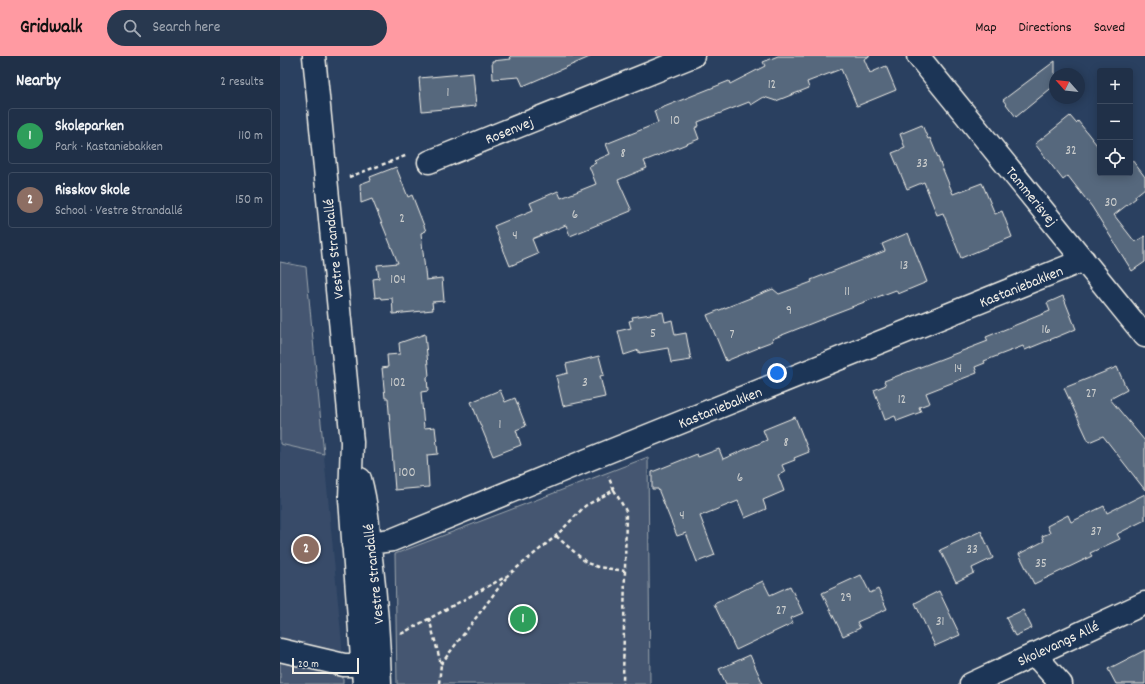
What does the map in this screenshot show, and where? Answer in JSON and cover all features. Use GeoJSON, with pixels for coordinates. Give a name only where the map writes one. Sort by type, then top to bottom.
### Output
{"type":"FeatureCollection","features":[{"type":"Feature","properties":{"kind":"street","name":"Vestre Strandallé"},"geometry":{"type":"LineString","coordinates":[[314,56],[352,442],[365,497],[362,544],[371,674]]}},
{"type":"Feature","properties":{"kind":"street","name":"Rosenvej"},"geometry":{"type":"LineString","coordinates":[[429,162],[694,56]]}},
{"type":"Feature","properties":{"kind":"street","name":"Tammerisvej"},"geometry":{"type":"LineString","coordinates":[[918,56],[1145,336]]}},
{"type":"Feature","properties":{"kind":"street","name":"Kastaniebakken"},"geometry":{"type":"LineString","coordinates":[[362,544],[392,540],[1084,260]]}},
{"type":"Feature","properties":{"kind":"street","name":"Vestre Strandallé"},"geometry":{"type":"LineString","coordinates":[[362,544],[379,638],[371,674]]}},
{"type":"Feature","properties":{"kind":"street","name":"Skolevangs Allé"},"geometry":{"type":"LineString","coordinates":[[971,684],[1145,603]]}},
{"type":"Feature","properties":{"kind":"street"},"geometry":{"type":"LineString","coordinates":[[280,650],[344,665],[371,674]]}},
{"type":"Feature","properties":{"kind":"street"},"geometry":{"type":"LineString","coordinates":[[1034,654],[1061,684]]}},
{"type":"Feature","properties":{"kind":"path"},"geometry":{"type":"LineString","coordinates":[[326,180],[353,177],[419,151],[429,162]]}},
{"type":"Feature","properties":{"kind":"path"},"geometry":{"type":"LineString","coordinates":[[598,456],[626,511],[624,684]]}},
{"type":"Feature","properties":{"kind":"path"},"geometry":{"type":"LineString","coordinates":[[379,638],[397,636],[507,576],[556,536],[585,506],[614,490]]}},
{"type":"Feature","properties":{"kind":"path"},"geometry":{"type":"LineString","coordinates":[[556,536],[586,563],[598,568],[625,571]]}},
{"type":"Feature","properties":{"kind":"path"},"geometry":{"type":"LineString","coordinates":[[440,664],[507,576]]}},
{"type":"Feature","properties":{"kind":"path"},"geometry":{"type":"LineString","coordinates":[[429,618],[440,664],[439,684]]}},
{"type":"Feature","properties":{"kind":"shaded area"},"geometry":{"type":"Polygon","coordinates":[[[280,262],[306,267],[342,644],[343,684],[280,684],[280,262]]]}},
{"type":"Feature","properties":{"kind":"shaded area"},"geometry":{"type":"Polygon","coordinates":[[[280,262],[306,267],[324,454],[280,444],[280,262]]]}},
{"type":"Feature","properties":{"kind":"shaded area"},"geometry":{"type":"Polygon","coordinates":[[[648,457],[650,684],[397,684],[395,554],[648,457]]]}},
{"type":"Feature","properties":{"kind":"shaded area"},"geometry":{"type":"Polygon","coordinates":[[[280,662],[343,676],[343,684],[280,684],[280,662]]]}},
{"type":"Feature","properties":{"kind":"building"},"geometry":{"type":"Polygon","coordinates":[[[510,56],[592,56],[523,86],[519,77],[493,79],[492,61],[511,59],[510,56]]]}},
{"type":"Feature","properties":{"kind":"building"},"geometry":{"type":"Polygon","coordinates":[[[778,56],[870,56],[864,59],[870,73],[886,66],[896,90],[857,106],[841,69],[807,82],[809,88],[776,101],[764,97],[751,105],[749,102],[698,122],[699,126],[695,128],[699,139],[644,161],[647,168],[618,180],[631,211],[570,236],[566,225],[532,239],[538,254],[510,266],[494,226],[533,210],[530,203],[558,191],[561,198],[596,184],[589,166],[596,163],[594,161],[610,154],[606,144],[658,123],[654,111],[729,81],[730,84],[765,66],[763,62],[778,56]]]}},
{"type":"Feature","properties":{"kind":"building"},"geometry":{"type":"Polygon","coordinates":[[[1055,61],[1055,68],[1049,68],[1049,90],[1016,117],[1003,100],[1055,61]]]}},
{"type":"Feature","properties":{"kind":"building"},"geometry":{"type":"Polygon","coordinates":[[[473,73],[476,106],[422,111],[419,78],[473,73]]]}},
{"type":"Feature","properties":{"kind":"building"},"geometry":{"type":"Polygon","coordinates":[[[1070,116],[1076,123],[1078,121],[1097,145],[1097,176],[1133,176],[1133,161],[1145,177],[1145,188],[1135,196],[1136,198],[1114,215],[1135,242],[1145,236],[1145,262],[1132,271],[1092,207],[1068,176],[1063,180],[1035,144],[1070,116]]]}},
{"type":"Feature","properties":{"kind":"building"},"geometry":{"type":"Polygon","coordinates":[[[922,125],[928,139],[930,138],[953,194],[982,183],[995,214],[1002,211],[1012,237],[961,258],[943,213],[937,215],[924,182],[907,189],[892,153],[905,148],[900,134],[922,125]]]}},
{"type":"Feature","properties":{"kind":"building"},"geometry":{"type":"Polygon","coordinates":[[[396,167],[408,197],[412,195],[426,231],[421,233],[426,280],[442,278],[444,301],[432,302],[433,310],[393,314],[392,298],[375,298],[373,279],[379,278],[377,265],[398,263],[372,199],[361,203],[360,184],[371,180],[370,177],[396,167]]]}},
{"type":"Feature","properties":{"kind":"building"},"geometry":{"type":"Polygon","coordinates":[[[908,233],[927,282],[898,294],[896,290],[825,317],[772,339],[773,341],[726,361],[707,315],[773,289],[779,294],[812,282],[811,280],[885,251],[882,244],[908,233]]]}},
{"type":"Feature","properties":{"kind":"building"},"geometry":{"type":"Polygon","coordinates":[[[1063,296],[1076,329],[1025,350],[1023,346],[984,361],[985,363],[975,367],[977,373],[926,393],[930,403],[919,407],[921,412],[897,421],[895,416],[885,420],[874,390],[886,385],[884,381],[988,341],[986,337],[1050,311],[1047,303],[1063,296]]]}},
{"type":"Feature","properties":{"kind":"building"},"geometry":{"type":"Polygon","coordinates":[[[663,312],[665,322],[672,320],[675,335],[686,333],[691,360],[671,363],[668,348],[639,353],[639,350],[624,355],[618,331],[631,328],[629,321],[633,320],[632,317],[663,312]]]}},
{"type":"Feature","properties":{"kind":"building"},"geometry":{"type":"Polygon","coordinates":[[[425,334],[429,376],[427,377],[428,391],[421,392],[424,428],[435,427],[438,454],[427,455],[429,487],[395,490],[388,398],[385,398],[382,368],[388,367],[387,355],[400,354],[399,343],[425,334]]]}},
{"type":"Feature","properties":{"kind":"building"},"geometry":{"type":"Polygon","coordinates":[[[599,356],[604,375],[600,376],[605,397],[563,406],[556,376],[568,373],[566,364],[599,356]]]}},
{"type":"Feature","properties":{"kind":"building"},"geometry":{"type":"Polygon","coordinates":[[[1117,367],[1127,390],[1110,399],[1145,441],[1145,490],[1103,436],[1089,442],[1064,388],[1117,367]]]}},
{"type":"Feature","properties":{"kind":"building"},"geometry":{"type":"Polygon","coordinates":[[[500,390],[505,402],[515,398],[526,426],[516,430],[521,445],[493,456],[471,402],[500,390]]]}},
{"type":"Feature","properties":{"kind":"building"},"geometry":{"type":"Polygon","coordinates":[[[795,417],[809,452],[782,465],[785,472],[778,475],[784,491],[763,500],[766,509],[745,518],[738,501],[700,516],[715,555],[697,562],[686,533],[677,536],[658,489],[652,489],[652,472],[697,454],[698,457],[719,449],[723,459],[767,440],[763,430],[795,417]]]}},
{"type":"Feature","properties":{"kind":"building"},"geometry":{"type":"Polygon","coordinates":[[[1145,494],[1145,520],[1117,534],[1120,539],[1090,553],[1092,556],[1034,584],[1019,554],[1044,541],[1042,536],[1050,533],[1047,526],[1068,515],[1071,522],[1104,506],[1107,513],[1145,494]]]}},
{"type":"Feature","properties":{"kind":"building"},"geometry":{"type":"Polygon","coordinates":[[[981,531],[993,558],[972,568],[974,573],[956,582],[940,550],[981,531]]]}},
{"type":"Feature","properties":{"kind":"building"},"geometry":{"type":"Polygon","coordinates":[[[861,575],[870,593],[878,589],[887,609],[857,622],[860,628],[843,636],[822,593],[861,575]]]}},
{"type":"Feature","properties":{"kind":"building"},"geometry":{"type":"Polygon","coordinates":[[[763,581],[770,595],[790,586],[803,613],[791,618],[793,623],[736,650],[714,604],[763,581]]]}},
{"type":"Feature","properties":{"kind":"building"},"geometry":{"type":"Polygon","coordinates":[[[939,591],[960,635],[935,646],[915,603],[939,591]]]}},
{"type":"Feature","properties":{"kind":"building"},"geometry":{"type":"Polygon","coordinates":[[[1023,610],[1032,628],[1015,636],[1006,618],[1023,610]]]}},
{"type":"Feature","properties":{"kind":"building"},"geometry":{"type":"Polygon","coordinates":[[[1145,650],[1145,684],[1116,684],[1108,669],[1145,650]]]}},
{"type":"Feature","properties":{"kind":"building"},"geometry":{"type":"Polygon","coordinates":[[[750,655],[763,684],[726,684],[719,669],[750,655]]]}},
{"type":"Feature","properties":{"kind":"place","name":"Risskov Skole"},"geometry":{"type":"Point","coordinates":[306,549]}},
{"type":"Feature","properties":{"kind":"place","name":"Skoleparken"},"geometry":{"type":"Point","coordinates":[523,619]}}]}
